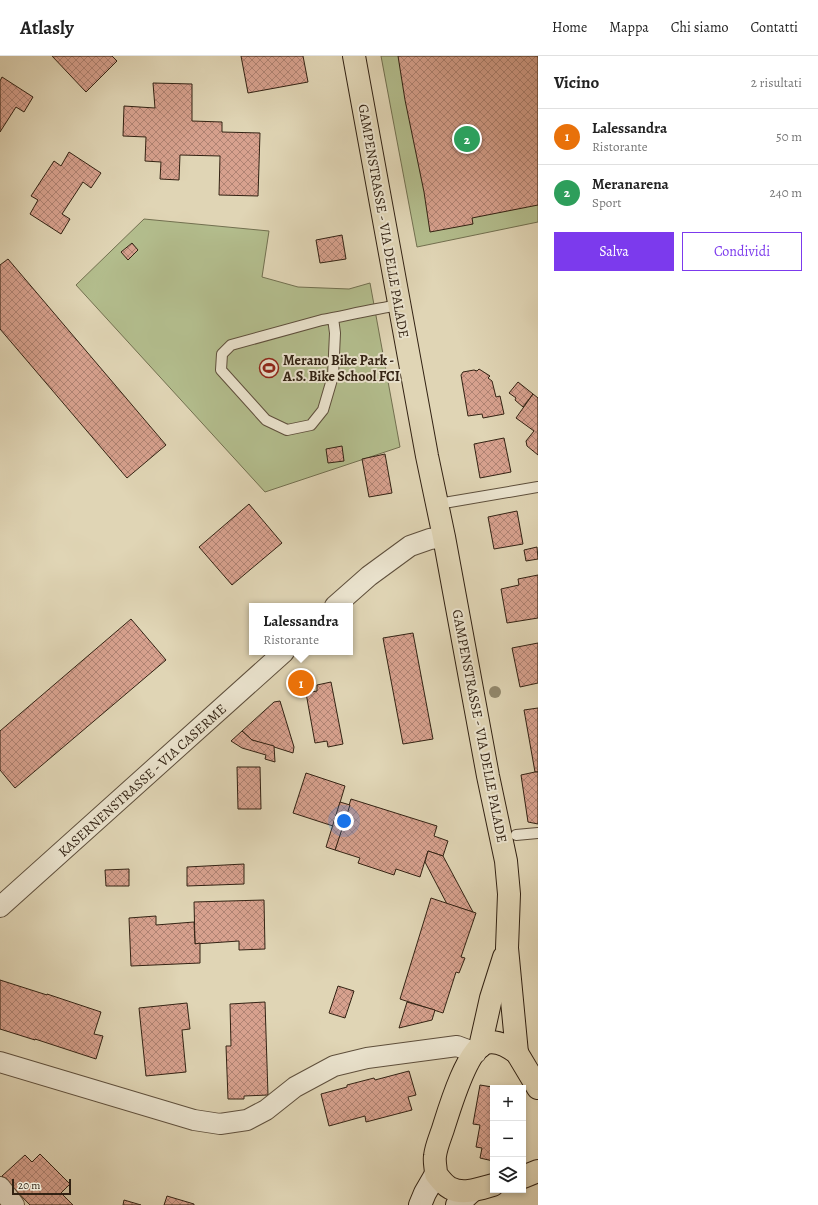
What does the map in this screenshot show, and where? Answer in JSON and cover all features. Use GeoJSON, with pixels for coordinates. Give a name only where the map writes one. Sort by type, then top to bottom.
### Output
{"type":"FeatureCollection","features":[{"type":"Feature","properties":{"kind":"main road","name":"GAMPENSTRASSE - VIA DELLE PALADE"},"geometry":{"type":"LineString","coordinates":[[354,56],[427,456],[438,504],[488,776],[506,861],[509,894],[507,948],[527,1060]]}},
{"type":"Feature","properties":{"kind":"main road","name":"GAMPENSTRASSE - VIA DELLE PALADE"},"geometry":{"type":"LineString","coordinates":[[436,1174],[435,1156],[452,1100],[468,1063],[478,1050],[491,998],[507,948]]}},
{"type":"Feature","properties":{"kind":"main road"},"geometry":{"type":"LineString","coordinates":[[478,1050],[486,1043],[495,1042],[512,1049],[527,1060],[538,1088]]}},
{"type":"Feature","properties":{"kind":"main road"},"geometry":{"type":"LineString","coordinates":[[436,1174],[450,1188],[459,1190],[464,1198],[490,1186]]}},
{"type":"Feature","properties":{"kind":"street"},"geometry":{"type":"LineString","coordinates":[[338,603],[369,576],[410,546],[430,539],[444,537]]}},
{"type":"Feature","properties":{"kind":"street","name":"KASERNENSTRASSE - VIA CASERME"},"geometry":{"type":"LineString","coordinates":[[0,907],[281,655]]}},
{"type":"Feature","properties":{"kind":"street"},"geometry":{"type":"LineString","coordinates":[[0,1062],[194,1120],[220,1124],[247,1120],[266,1110],[295,1087],[334,1066],[367,1058],[456,1046],[478,1050]]}},
{"type":"Feature","properties":{"kind":"street"},"geometry":{"type":"LineString","coordinates":[[420,1205],[436,1174]]}},
{"type":"Feature","properties":{"kind":"street"},"geometry":{"type":"LineString","coordinates":[[0,1187],[14,1205]]}},
{"type":"Feature","properties":{"kind":"lane"},"geometry":{"type":"LineString","coordinates":[[333,318],[335,333],[333,376],[323,410],[311,425],[287,430],[266,420],[221,370],[222,354],[231,345],[333,318],[400,305]]}},
{"type":"Feature","properties":{"kind":"lane"},"geometry":{"type":"LineString","coordinates":[[438,504],[538,488]]}},
{"type":"Feature","properties":{"kind":"lane","name":"GAMPENSTRASSE - VIA DELLE PALADE"},"geometry":{"type":"LineString","coordinates":[[516,835],[538,833]]}},
{"type":"Feature","properties":{"kind":"green space"},"geometry":{"type":"Polygon","coordinates":[[[381,56],[538,56],[538,222],[417,247],[381,56]]]}},
{"type":"Feature","properties":{"kind":"green space","name":"Merano Bike Park - A.S. Bike School FCI"},"geometry":{"type":"Polygon","coordinates":[[[144,219],[269,231],[262,277],[298,287],[349,289],[370,283],[400,447],[265,492],[76,285],[144,219]]]}},
{"type":"Feature","properties":{"kind":"building"},"geometry":{"type":"Polygon","coordinates":[[[52,56],[112,56],[117,61],[86,92],[52,56]]]}},
{"type":"Feature","properties":{"kind":"building"},"geometry":{"type":"Polygon","coordinates":[[[241,56],[303,56],[308,82],[248,93],[241,56]]]}},
{"type":"Feature","properties":{"kind":"building"},"geometry":{"type":"Polygon","coordinates":[[[398,56],[538,56],[538,205],[472,218],[473,224],[430,232],[424,192],[405,100],[398,56]]]}},
{"type":"Feature","properties":{"kind":"building"},"geometry":{"type":"Polygon","coordinates":[[[2,77],[33,97],[24,112],[16,107],[0,132],[0,81],[2,77]]]}},
{"type":"Feature","properties":{"kind":"building"},"geometry":{"type":"Polygon","coordinates":[[[153,83],[192,84],[192,121],[222,122],[222,132],[260,133],[258,196],[219,195],[220,156],[180,155],[179,180],[160,179],[161,162],[145,161],[146,137],[123,136],[124,106],[155,108],[153,83]]]}},
{"type":"Feature","properties":{"kind":"building"},"geometry":{"type":"Polygon","coordinates":[[[69,152],[101,173],[91,188],[83,182],[62,214],[70,219],[61,234],[30,214],[38,200],[31,196],[54,161],[61,166],[69,152]]]}},
{"type":"Feature","properties":{"kind":"building"},"geometry":{"type":"Polygon","coordinates":[[[342,235],[346,259],[320,263],[316,240],[342,235]]]}},
{"type":"Feature","properties":{"kind":"building"},"geometry":{"type":"Polygon","coordinates":[[[132,243],[138,250],[128,260],[121,252],[132,243]]]}},
{"type":"Feature","properties":{"kind":"building"},"geometry":{"type":"Polygon","coordinates":[[[8,259],[166,445],[127,478],[0,329],[0,265],[8,259]]]}},
{"type":"Feature","properties":{"kind":"building"},"geometry":{"type":"Polygon","coordinates":[[[479,369],[490,376],[488,378],[492,381],[496,397],[500,396],[504,414],[483,418],[482,414],[468,416],[461,375],[463,372],[474,370],[477,371],[479,369]]]}},
{"type":"Feature","properties":{"kind":"building"},"geometry":{"type":"Polygon","coordinates":[[[518,382],[533,394],[523,407],[515,400],[516,398],[509,393],[518,382]]]}},
{"type":"Feature","properties":{"kind":"building"},"geometry":{"type":"Polygon","coordinates":[[[533,394],[538,398],[538,455],[527,446],[526,441],[534,431],[516,418],[533,394]]]}},
{"type":"Feature","properties":{"kind":"building"},"geometry":{"type":"Polygon","coordinates":[[[504,438],[511,472],[480,478],[474,444],[504,438]]]}},
{"type":"Feature","properties":{"kind":"building"},"geometry":{"type":"Polygon","coordinates":[[[342,446],[344,461],[328,463],[326,449],[342,446]]]}},
{"type":"Feature","properties":{"kind":"building"},"geometry":{"type":"Polygon","coordinates":[[[385,454],[392,493],[369,497],[362,459],[385,454]]]}},
{"type":"Feature","properties":{"kind":"building"},"geometry":{"type":"Polygon","coordinates":[[[249,504],[282,543],[232,585],[199,547],[249,504]]]}},
{"type":"Feature","properties":{"kind":"building"},"geometry":{"type":"Polygon","coordinates":[[[517,511],[523,544],[494,549],[488,517],[517,511]]]}},
{"type":"Feature","properties":{"kind":"building"},"geometry":{"type":"Polygon","coordinates":[[[537,547],[538,559],[526,561],[524,550],[537,547]]]}},
{"type":"Feature","properties":{"kind":"building"},"geometry":{"type":"Polygon","coordinates":[[[538,575],[538,618],[507,623],[501,589],[519,585],[518,579],[538,575]]]}},
{"type":"Feature","properties":{"kind":"building"},"geometry":{"type":"Polygon","coordinates":[[[131,619],[166,660],[15,788],[0,770],[0,731],[131,619]]]}},
{"type":"Feature","properties":{"kind":"building"},"geometry":{"type":"Polygon","coordinates":[[[413,633],[433,739],[403,744],[383,638],[413,633]]]}},
{"type":"Feature","properties":{"kind":"building"},"geometry":{"type":"Polygon","coordinates":[[[538,643],[538,683],[520,687],[512,648],[538,643]]]}},
{"type":"Feature","properties":{"kind":"building"},"geometry":{"type":"Polygon","coordinates":[[[331,682],[343,744],[328,747],[327,741],[315,743],[306,693],[317,691],[317,685],[331,682]]]}},
{"type":"Feature","properties":{"kind":"building"},"geometry":{"type":"Polygon","coordinates":[[[280,701],[294,747],[293,753],[252,740],[242,731],[274,702],[280,701]]]}},
{"type":"Feature","properties":{"kind":"building"},"geometry":{"type":"Polygon","coordinates":[[[538,708],[538,772],[535,772],[524,710],[538,708]]]}},
{"type":"Feature","properties":{"kind":"building"},"geometry":{"type":"Polygon","coordinates":[[[242,731],[252,740],[274,746],[275,762],[265,759],[266,755],[242,748],[231,741],[242,731]]]}},
{"type":"Feature","properties":{"kind":"building"},"geometry":{"type":"Polygon","coordinates":[[[237,767],[260,767],[261,809],[238,809],[237,767]]]}},
{"type":"Feature","properties":{"kind":"building"},"geometry":{"type":"Polygon","coordinates":[[[538,772],[538,824],[528,822],[521,775],[538,772]]]}},
{"type":"Feature","properties":{"kind":"building"},"geometry":{"type":"Polygon","coordinates":[[[306,773],[345,786],[333,826],[293,813],[306,773]]]}},
{"type":"Feature","properties":{"kind":"building"},"geometry":{"type":"Polygon","coordinates":[[[351,799],[437,826],[434,836],[448,841],[443,856],[428,851],[420,877],[396,869],[394,875],[358,863],[360,858],[335,850],[351,799]]]}},
{"type":"Feature","properties":{"kind":"building"},"geometry":{"type":"Polygon","coordinates":[[[340,802],[350,805],[335,850],[326,847],[340,802]]]}},
{"type":"Feature","properties":{"kind":"building"},"geometry":{"type":"Polygon","coordinates":[[[428,851],[443,856],[473,912],[447,904],[425,862],[428,851]]]}},
{"type":"Feature","properties":{"kind":"building"},"geometry":{"type":"Polygon","coordinates":[[[244,864],[244,884],[187,886],[187,867],[244,864]]]}},
{"type":"Feature","properties":{"kind":"building"},"geometry":{"type":"Polygon","coordinates":[[[129,869],[129,886],[106,886],[105,870],[129,869]]]}},
{"type":"Feature","properties":{"kind":"building"},"geometry":{"type":"Polygon","coordinates":[[[431,898],[476,913],[461,957],[465,958],[459,973],[456,972],[443,1013],[400,999],[431,898]]]}},
{"type":"Feature","properties":{"kind":"building"},"geometry":{"type":"Polygon","coordinates":[[[264,900],[265,949],[239,950],[239,941],[195,944],[194,902],[264,900]]]}},
{"type":"Feature","properties":{"kind":"building"},"geometry":{"type":"Polygon","coordinates":[[[156,916],[156,925],[194,922],[195,944],[200,943],[200,963],[131,966],[129,918],[156,916]]]}},
{"type":"Feature","properties":{"kind":"building"},"geometry":{"type":"Polygon","coordinates":[[[0,980],[101,1012],[94,1034],[103,1036],[96,1059],[0,1029],[0,980]]]}},
{"type":"Feature","properties":{"kind":"building"},"geometry":{"type":"Polygon","coordinates":[[[338,986],[354,991],[345,1018],[329,1013],[338,986]]]}},
{"type":"Feature","properties":{"kind":"building"},"geometry":{"type":"Polygon","coordinates":[[[265,1002],[268,1095],[244,1096],[244,1099],[228,1099],[226,1046],[231,1046],[230,1004],[265,1002]]]}},
{"type":"Feature","properties":{"kind":"building"},"geometry":{"type":"Polygon","coordinates":[[[407,1002],[435,1010],[432,1020],[399,1028],[407,1002]]]}},
{"type":"Feature","properties":{"kind":"building"},"geometry":{"type":"Polygon","coordinates":[[[187,1003],[190,1029],[182,1030],[186,1072],[146,1076],[139,1008],[187,1003]]]}},
{"type":"Feature","properties":{"kind":"building"},"geometry":{"type":"Polygon","coordinates":[[[409,1071],[416,1095],[408,1097],[412,1110],[366,1122],[365,1116],[329,1126],[321,1094],[347,1087],[347,1085],[374,1078],[375,1080],[409,1071]]]}},
{"type":"Feature","properties":{"kind":"building"},"geometry":{"type":"Polygon","coordinates":[[[480,1085],[490,1087],[490,1160],[480,1158],[482,1148],[476,1147],[480,1125],[473,1124],[480,1085]]]}},
{"type":"Feature","properties":{"kind":"building"},"geometry":{"type":"Polygon","coordinates":[[[40,1154],[70,1184],[61,1193],[73,1205],[30,1205],[2,1176],[25,1155],[32,1162],[40,1154]]]}},
{"type":"Feature","properties":{"kind":"building"},"geometry":{"type":"Polygon","coordinates":[[[167,1196],[194,1204],[194,1205],[164,1205],[167,1196]]]}},
{"type":"Feature","properties":{"kind":"building"},"geometry":{"type":"Polygon","coordinates":[[[124,1200],[141,1205],[123,1205],[124,1200]]]}},
{"type":"Feature","properties":{"kind":"place","name":"Meranarena"},"geometry":{"type":"Point","coordinates":[467,139]}},
{"type":"Feature","properties":{"kind":"place","name":"Merano Bike Park - A.S. Bike School FCI"},"geometry":{"type":"Point","coordinates":[269,368]}},
{"type":"Feature","properties":{"kind":"place","name":"Lalessandra"},"geometry":{"type":"Point","coordinates":[301,683]}}]}
